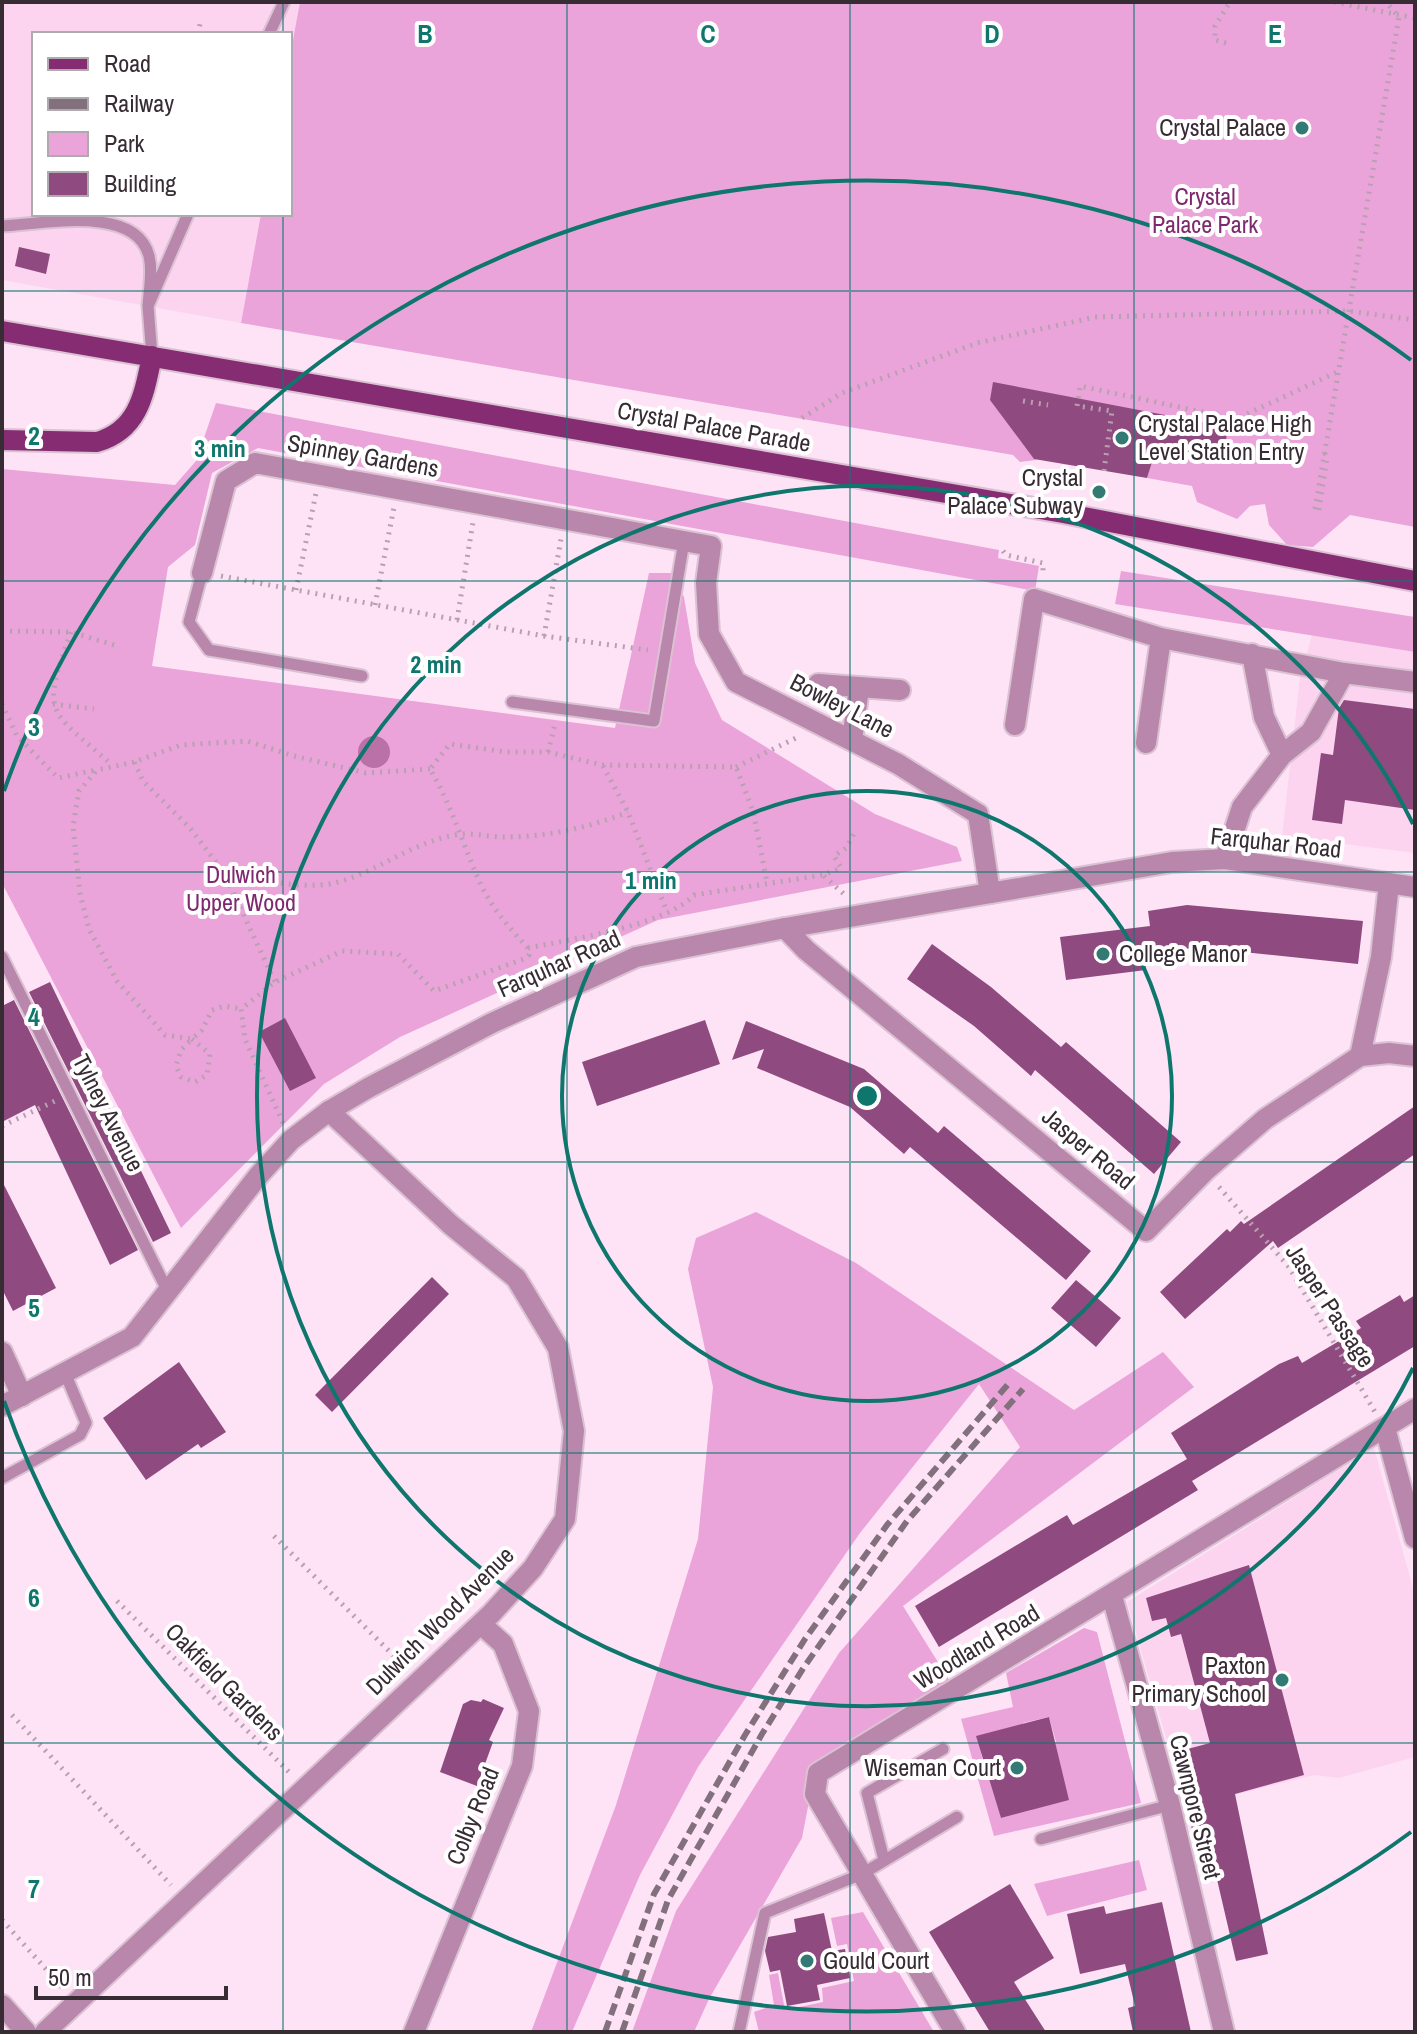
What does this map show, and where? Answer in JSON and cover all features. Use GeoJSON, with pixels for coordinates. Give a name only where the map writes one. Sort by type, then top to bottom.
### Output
{"type":"FeatureCollection","features":[{"type":"Feature","properties":{"kind":"main road","name":"Crystal Palace Parade"},"geometry":{"type":"LineString","coordinates":[[2,331],[1063,513],[1415,581]]}},
{"type":"Feature","properties":{"kind":"main road"},"geometry":{"type":"LineString","coordinates":[[2,440],[97,442],[109,437],[134,418],[152,356]]}},
{"type":"Feature","properties":{"kind":"street","name":"Spinney Gardens"},"geometry":{"type":"LineString","coordinates":[[202,573],[226,481],[255,463],[711,546]]}},
{"type":"Feature","properties":{"kind":"street","name":"Bowley Lane"},"geometry":{"type":"LineString","coordinates":[[711,546],[706,583],[709,634],[736,682],[852,740],[978,814],[990,893]]}},
{"type":"Feature","properties":{"kind":"street"},"geometry":{"type":"LineString","coordinates":[[1015,725],[1034,599],[1161,638],[1344,673],[1415,682]]}},
{"type":"Feature","properties":{"kind":"street"},"geometry":{"type":"LineString","coordinates":[[1146,743],[1161,638]]}},
{"type":"Feature","properties":{"kind":"street"},"geometry":{"type":"LineString","coordinates":[[1252,654],[1264,717],[1282,755]]}},
{"type":"Feature","properties":{"kind":"street"},"geometry":{"type":"LineString","coordinates":[[1225,859],[1242,807],[1282,755],[1311,732],[1344,673]]}},
{"type":"Feature","properties":{"kind":"street"},"geometry":{"type":"LineString","coordinates":[[818,684],[900,690]]}},
{"type":"Feature","properties":{"kind":"street"},"geometry":{"type":"LineString","coordinates":[[852,740],[859,688]]}},
{"type":"Feature","properties":{"kind":"street","name":"Farquhar Road"},"geometry":{"type":"LineString","coordinates":[[2,1406],[132,1337],[259,1175],[291,1140],[329,1111],[492,1023],[629,959],[785,928],[1172,862],[1225,859],[1415,887]]}},
{"type":"Feature","properties":{"kind":"street"},"geometry":{"type":"LineString","coordinates":[[1389,883],[1381,957],[1360,1056],[1389,1053],[1415,1056]]}},
{"type":"Feature","properties":{"kind":"street","name":"Jasper Road"},"geometry":{"type":"LineString","coordinates":[[785,928],[806,950],[1146,1231],[1205,1171],[1265,1119],[1360,1056]]}},
{"type":"Feature","properties":{"kind":"street","name":"Dulwich Wood Avenue"},"geometry":{"type":"LineString","coordinates":[[45,2032],[481,1624],[533,1568],[565,1519],[574,1431],[558,1348],[516,1278],[451,1225],[329,1111]]}},
{"type":"Feature","properties":{"kind":"street"},"geometry":{"type":"LineString","coordinates":[[2,1352],[22,1396]]}},
{"type":"Feature","properties":{"kind":"street","name":"Woodland Road"},"geometry":{"type":"LineString","coordinates":[[955,2032],[815,1794],[818,1773],[1415,1409]]}},
{"type":"Feature","properties":{"kind":"street"},"geometry":{"type":"LineString","coordinates":[[1385,1428],[1415,1538]]}},
{"type":"Feature","properties":{"kind":"street","name":"Cawnpore Street"},"geometry":{"type":"LineString","coordinates":[[1112,1596],[1170,1805],[1224,2032]]}},
{"type":"Feature","properties":{"kind":"street","name":"Colby Road"},"geometry":{"type":"LineString","coordinates":[[414,2032],[522,1766],[529,1711],[503,1644],[481,1624]]}},
{"type":"Feature","properties":{"kind":"street"},"geometry":{"type":"LineString","coordinates":[[2,2005],[26,2032]]}},
{"type":"Feature","properties":{"kind":"lane"},"geometry":{"type":"LineString","coordinates":[[270,32],[284,2]]}},
{"type":"Feature","properties":{"kind":"lane"},"geometry":{"type":"LineString","coordinates":[[148,306],[187,216]]}},
{"type":"Feature","properties":{"kind":"lane"},"geometry":{"type":"LineString","coordinates":[[2,226],[105,221],[123,226],[142,240],[149,254],[148,306],[152,356]]}},
{"type":"Feature","properties":{"kind":"lane"},"geometry":{"type":"LineString","coordinates":[[512,702],[654,721],[684,541]]}},
{"type":"Feature","properties":{"kind":"lane","name":"Spinney Gardens"},"geometry":{"type":"LineString","coordinates":[[202,573],[189,622],[209,650],[362,676]]}},
{"type":"Feature","properties":{"kind":"lane","name":"Tylney Avenue"},"geometry":{"type":"LineString","coordinates":[[2,957],[6,976],[168,1292]]}},
{"type":"Feature","properties":{"kind":"lane"},"geometry":{"type":"LineString","coordinates":[[2,1478],[80,1435],[86,1423],[65,1373]]}},
{"type":"Feature","properties":{"kind":"lane"},"geometry":{"type":"LineString","coordinates":[[884,1860],[867,1793],[943,1749]]}},
{"type":"Feature","properties":{"kind":"lane"},"geometry":{"type":"LineString","coordinates":[[1041,1839],[1170,1805]]}},
{"type":"Feature","properties":{"kind":"lane"},"geometry":{"type":"LineString","coordinates":[[739,2032],[765,1913],[862,1874],[957,1817]]}},
{"type":"Feature","properties":{"kind":"path"},"geometry":{"type":"LineString","coordinates":[[1226,43],[1215,40],[1215,26],[1230,2]]}},
{"type":"Feature","properties":{"kind":"path"},"geometry":{"type":"LineString","coordinates":[[1334,2],[1415,18]]}},
{"type":"Feature","properties":{"kind":"path"},"geometry":{"type":"LineString","coordinates":[[1386,2],[1399,17]]}},
{"type":"Feature","properties":{"kind":"path"},"geometry":{"type":"LineString","coordinates":[[1317,509],[1324,451],[1399,17]]}},
{"type":"Feature","properties":{"kind":"path"},"geometry":{"type":"LineString","coordinates":[[198,32],[200,24]]}},
{"type":"Feature","properties":{"kind":"path"},"geometry":{"type":"LineString","coordinates":[[802,418],[842,393],[977,343],[1095,317],[1348,311],[1415,320]]}},
{"type":"Feature","properties":{"kind":"path"},"geometry":{"type":"LineString","coordinates":[[1104,471],[1112,411],[1077,406],[1080,386],[1236,419],[1338,372]]}},
{"type":"Feature","properties":{"kind":"path"},"geometry":{"type":"LineString","coordinates":[[1023,401],[1048,405]]}},
{"type":"Feature","properties":{"kind":"path"},"geometry":{"type":"LineString","coordinates":[[296,590],[320,475]]}},
{"type":"Feature","properties":{"kind":"path"},"geometry":{"type":"LineString","coordinates":[[375,605],[397,489]]}},
{"type":"Feature","properties":{"kind":"path"},"geometry":{"type":"LineString","coordinates":[[457,620],[477,503]]}},
{"type":"Feature","properties":{"kind":"path"},"geometry":{"type":"LineString","coordinates":[[544,636],[565,519]]}},
{"type":"Feature","properties":{"kind":"path"},"geometry":{"type":"LineString","coordinates":[[1003,551],[1006,555],[1043,563],[1043,575]]}},
{"type":"Feature","properties":{"kind":"path"},"geometry":{"type":"LineString","coordinates":[[202,573],[544,636],[667,653]]}},
{"type":"Feature","properties":{"kind":"path"},"geometry":{"type":"LineString","coordinates":[[2,631],[71,632],[114,645]]}},
{"type":"Feature","properties":{"kind":"path"},"geometry":{"type":"LineString","coordinates":[[71,632],[56,673],[52,703],[61,723],[112,765]]}},
{"type":"Feature","properties":{"kind":"path"},"geometry":{"type":"LineString","coordinates":[[52,703],[94,709]]}},
{"type":"Feature","properties":{"kind":"path"},"geometry":{"type":"LineString","coordinates":[[2,704],[17,736],[58,778],[134,762],[181,745],[247,741],[366,773],[430,769],[450,744],[506,752],[548,752],[602,765],[736,767],[821,726]]}},
{"type":"Feature","properties":{"kind":"path"},"geometry":{"type":"LineString","coordinates":[[548,752],[560,708]]}},
{"type":"Feature","properties":{"kind":"path"},"geometry":{"type":"LineString","coordinates":[[134,762],[143,781],[189,827],[222,870],[275,982]]}},
{"type":"Feature","properties":{"kind":"path"},"geometry":{"type":"LineString","coordinates":[[602,765],[628,812],[667,912]]}},
{"type":"Feature","properties":{"kind":"path"},"geometry":{"type":"LineString","coordinates":[[736,767],[753,811],[767,882]]}},
{"type":"Feature","properties":{"kind":"path"},"geometry":{"type":"LineString","coordinates":[[97,770],[79,791],[73,826],[80,894],[89,929],[117,981],[165,1035],[192,1039],[210,1054],[207,1075],[195,1082],[181,1077],[176,1066],[181,1050],[192,1039],[202,1030],[212,1010],[225,1006],[241,1009],[275,982],[342,951],[398,954],[434,991],[529,955],[528,948],[502,921],[480,883],[463,834],[430,769]]}},
{"type":"Feature","properties":{"kind":"path"},"geometry":{"type":"LineString","coordinates":[[222,870],[302,886],[347,880],[425,842],[463,834],[502,837],[554,834],[597,824],[628,812]]}},
{"type":"Feature","properties":{"kind":"path"},"geometry":{"type":"LineString","coordinates":[[528,948],[629,926],[684,906],[694,895],[823,875],[841,868],[834,856],[846,848],[856,830]]}},
{"type":"Feature","properties":{"kind":"path"},"geometry":{"type":"LineString","coordinates":[[823,875],[836,886]]}},
{"type":"Feature","properties":{"kind":"path"},"geometry":{"type":"LineString","coordinates":[[241,1009],[245,1039],[291,1140]]}},
{"type":"Feature","properties":{"kind":"path"},"geometry":{"type":"LineString","coordinates":[[2,1126],[69,1094]]}},
{"type":"Feature","properties":{"kind":"path","name":"Jasper Passage"},"geometry":{"type":"LineString","coordinates":[[1205,1171],[1289,1267],[1385,1428]]}},
{"type":"Feature","properties":{"kind":"path"},"geometry":{"type":"LineString","coordinates":[[274,1536],[419,1681]]}},
{"type":"Feature","properties":{"kind":"path","name":"Oakfield Gardens"},"geometry":{"type":"LineString","coordinates":[[117,1601],[305,1788]]}},
{"type":"Feature","properties":{"kind":"path"},"geometry":{"type":"LineString","coordinates":[[12,1715],[185,1900]]}},
{"type":"Feature","properties":{"kind":"path"},"geometry":{"type":"LineString","coordinates":[[2,1920],[75,2003]]}},
{"type":"Feature","properties":{"kind":"shaded area"},"geometry":{"type":"Polygon","coordinates":[[[2,2],[300,2],[292,45],[292,32],[32,32],[32,216],[261,216],[241,323],[2,280],[2,2]]]}},
{"type":"Feature","properties":{"kind":"shaded area"},"geometry":{"type":"Polygon","coordinates":[[[1312,635],[1415,652],[1415,853],[1282,836],[1300,678],[1312,635]]]}},
{"type":"Feature","properties":{"kind":"shaded area"},"geometry":{"type":"Polygon","coordinates":[[[374,736],[385,741],[390,752],[385,763],[374,768],[363,763],[358,752],[363,741],[374,736]]]}},
{"type":"Feature","properties":{"kind":"shaded area","name":"Paxton Primary School"},"geometry":{"type":"Polygon","coordinates":[[[1374,1448],[1415,1595],[1415,1757],[1339,1778],[1314,1775],[1186,1807],[1127,1602],[1374,1448]]]}},
{"type":"Feature","properties":{"kind":"green space","name":"Crystal Palace Park"},"geometry":{"type":"Polygon","coordinates":[[[300,2],[1415,2],[1415,527],[1350,515],[1313,547],[1287,545],[1269,525],[1265,504],[1250,506],[1237,519],[1197,502],[1192,486],[1147,478],[1155,453],[1168,448],[1185,451],[1190,438],[1040,447],[1036,460],[1020,462],[1013,455],[241,323],[261,216],[292,216],[292,45],[300,2]]]}},
{"type":"Feature","properties":{"kind":"green space","name":"Dulwich Upper Wood"},"geometry":{"type":"Polygon","coordinates":[[[216,403],[999,550],[998,558],[1039,566],[1035,591],[258,448],[212,473],[195,545],[168,567],[152,666],[615,728],[649,573],[671,573],[684,597],[695,663],[722,720],[875,814],[957,847],[962,861],[658,920],[400,1037],[324,1084],[181,1228],[2,883],[2,469],[175,485],[196,461],[216,403]]]}},
{"type":"Feature","properties":{"kind":"green space"},"geometry":{"type":"Polygon","coordinates":[[[1121,571],[1415,617],[1415,652],[1115,604],[1121,571]]]}},
{"type":"Feature","properties":{"kind":"green space"},"geometry":{"type":"Polygon","coordinates":[[[756,1212],[856,1263],[1074,1410],[1163,1352],[1194,1387],[903,1606],[951,1683],[816,1765],[802,1838],[709,1999],[694,2032],[632,2032],[676,1911],[839,1653],[1020,1447],[979,1384],[860,1533],[698,1767],[640,1875],[572,2032],[531,2032],[616,1805],[698,1539],[713,1387],[688,1269],[696,1238],[756,1212]]]}},
{"type":"Feature","properties":{"kind":"green space"},"geometry":{"type":"Polygon","coordinates":[[[1084,1628],[1097,1632],[1141,1803],[994,1836],[961,1719],[1013,1707],[1006,1673],[1084,1628]],[[1049,1717],[1023,1723],[1027,1740],[977,1736],[983,1762],[990,1761],[1001,1818],[1031,1810],[1026,1792],[1037,1747],[1056,1742],[1049,1717]]]}},
{"type":"Feature","properties":{"kind":"green space"},"geometry":{"type":"Polygon","coordinates":[[[1139,1860],[1147,1890],[1047,1916],[1034,1884],[1139,1860]]]}},
{"type":"Feature","properties":{"kind":"green space"},"geometry":{"type":"Polygon","coordinates":[[[863,1912],[934,2032],[759,2032],[754,2012],[774,2005],[769,1975],[778,1973],[785,2010],[823,2002],[822,1988],[854,1981],[847,1944],[837,1946],[831,1918],[863,1912]]]}},
{"type":"Feature","properties":{"kind":"building"},"geometry":{"type":"Polygon","coordinates":[[[19,247],[50,254],[46,274],[15,266],[19,247]]]}},
{"type":"Feature","properties":{"kind":"building","name":"Crystal Palace High Level Station Entry"},"geometry":{"type":"Polygon","coordinates":[[[993,382],[1228,427],[1223,459],[1168,448],[1155,453],[1147,478],[1034,459],[990,400],[993,382]]]}},
{"type":"Feature","properties":{"kind":"building"},"geometry":{"type":"Polygon","coordinates":[[[1344,700],[1415,709],[1415,810],[1345,800],[1342,824],[1312,820],[1321,753],[1333,755],[1339,708],[1344,700]]]}},
{"type":"Feature","properties":{"kind":"building"},"geometry":{"type":"Polygon","coordinates":[[[1187,905],[1363,921],[1358,964],[1204,948],[1178,949],[1144,952],[1146,970],[1066,980],[1060,937],[1150,926],[1148,911],[1187,905]]]}},
{"type":"Feature","properties":{"kind":"building"},"geometry":{"type":"Polygon","coordinates":[[[932,944],[991,987],[1061,1047],[1066,1042],[1181,1142],[1154,1174],[1035,1070],[1031,1076],[974,1026],[907,979],[932,944]]]}},
{"type":"Feature","properties":{"kind":"building"},"geometry":{"type":"Polygon","coordinates":[[[50,982],[171,1233],[153,1242],[29,992],[50,982]]]}},
{"type":"Feature","properties":{"kind":"building"},"geometry":{"type":"Polygon","coordinates":[[[14,1000],[138,1250],[110,1265],[35,1105],[2,1122],[2,1006],[14,1000]]]}},
{"type":"Feature","properties":{"kind":"building"},"geometry":{"type":"Polygon","coordinates":[[[285,1018],[316,1078],[290,1091],[259,1032],[285,1018]]]}},
{"type":"Feature","properties":{"kind":"building"},"geometry":{"type":"Polygon","coordinates":[[[705,1020],[720,1064],[597,1106],[582,1062],[705,1020]]]}},
{"type":"Feature","properties":{"kind":"building"},"geometry":{"type":"Polygon","coordinates":[[[746,1021],[864,1069],[938,1133],[944,1126],[1091,1251],[1066,1280],[910,1147],[904,1154],[850,1107],[757,1068],[764,1049],[732,1060],[746,1021]]]}},
{"type":"Feature","properties":{"kind":"building"},"geometry":{"type":"Polygon","coordinates":[[[1415,1106],[1415,1154],[1278,1248],[1273,1241],[1185,1319],[1160,1292],[1227,1229],[1230,1232],[1241,1221],[1244,1224],[1415,1106]]]}},
{"type":"Feature","properties":{"kind":"building"},"geometry":{"type":"Polygon","coordinates":[[[2,1181],[56,1288],[13,1311],[2,1289],[2,1181]]]}},
{"type":"Feature","properties":{"kind":"building"},"geometry":{"type":"Polygon","coordinates":[[[432,1277],[449,1294],[332,1412],[315,1395],[432,1277]]]}},
{"type":"Feature","properties":{"kind":"building"},"geometry":{"type":"Polygon","coordinates":[[[1076,1280],[1121,1318],[1096,1347],[1051,1308],[1076,1280]]]}},
{"type":"Feature","properties":{"kind":"building"},"geometry":{"type":"Polygon","coordinates":[[[1400,1295],[1404,1302],[1415,1295],[1415,1346],[1192,1481],[1198,1490],[939,1647],[915,1606],[1067,1515],[1073,1525],[1187,1459],[1171,1433],[1279,1364],[1298,1356],[1302,1363],[1361,1328],[1356,1321],[1400,1295]]]}},
{"type":"Feature","properties":{"kind":"building"},"geometry":{"type":"Polygon","coordinates":[[[179,1362],[226,1432],[201,1448],[198,1444],[146,1480],[103,1418],[179,1362]]]}},
{"type":"Feature","properties":{"kind":"building"},"geometry":{"type":"Polygon","coordinates":[[[1249,1565],[1304,1775],[1235,1794],[1268,1954],[1236,1961],[1212,1858],[1199,1861],[1191,1825],[1199,1823],[1180,1751],[1210,1743],[1181,1634],[1171,1637],[1166,1618],[1152,1621],[1146,1598],[1249,1565]]]}},
{"type":"Feature","properties":{"kind":"building"},"geometry":{"type":"Polygon","coordinates":[[[483,1699],[504,1708],[489,1740],[493,1742],[477,1786],[440,1772],[463,1704],[471,1700],[481,1702],[483,1699]]]}},
{"type":"Feature","properties":{"kind":"building","name":"Wiseman Court"},"geometry":{"type":"Polygon","coordinates":[[[1049,1717],[1069,1800],[1001,1818],[976,1736],[1049,1717]]]}},
{"type":"Feature","properties":{"kind":"building"},"geometry":{"type":"Polygon","coordinates":[[[1010,1884],[1054,1958],[1014,1982],[1046,2032],[990,2032],[929,1932],[1010,1884]]]}},
{"type":"Feature","properties":{"kind":"building"},"geometry":{"type":"Polygon","coordinates":[[[1162,1902],[1191,2032],[1133,2032],[1128,2008],[1135,2006],[1125,1964],[1080,1974],[1067,1914],[1104,1906],[1106,1914],[1162,1902]]]}},
{"type":"Feature","properties":{"kind":"building","name":"Gould Court"},"geometry":{"type":"Polygon","coordinates":[[[824,1913],[832,1951],[845,1949],[850,1978],[817,1985],[820,2000],[787,2006],[780,1970],[770,1972],[765,1951],[768,1937],[796,1932],[794,1919],[824,1913]]]}},
{"type":"Feature","properties":{"kind":"railway"},"geometry":{"type":"LineString","coordinates":[[605,2032],[654,1894],[745,1735],[805,1639],[887,1525],[1010,1382]]}},
{"type":"Feature","properties":{"kind":"railway"},"geometry":{"type":"LineString","coordinates":[[622,2032],[668,1900],[762,1734],[804,1667],[907,1521],[1023,1389]]}},
{"type":"Feature","properties":{"kind":"place","name":"Crystal Palace"},"geometry":{"type":"Point","coordinates":[1302,128]}},
{"type":"Feature","properties":{"kind":"place","name":"Crystal Palace High Level Station Entry"},"geometry":{"type":"Point","coordinates":[1122,438]}},
{"type":"Feature","properties":{"kind":"place","name":"Crystal Palace Subway"},"geometry":{"type":"Point","coordinates":[1099,492]}},
{"type":"Feature","properties":{"kind":"place","name":"College Manor"},"geometry":{"type":"Point","coordinates":[1103,954]}},
{"type":"Feature","properties":{"kind":"place","name":"Paxton Primary School"},"geometry":{"type":"Point","coordinates":[1282,1680]}},
{"type":"Feature","properties":{"kind":"place","name":"Wiseman Court"},"geometry":{"type":"Point","coordinates":[1017,1768]}},
{"type":"Feature","properties":{"kind":"place","name":"Gould Court"},"geometry":{"type":"Point","coordinates":[807,1961]}}]}
